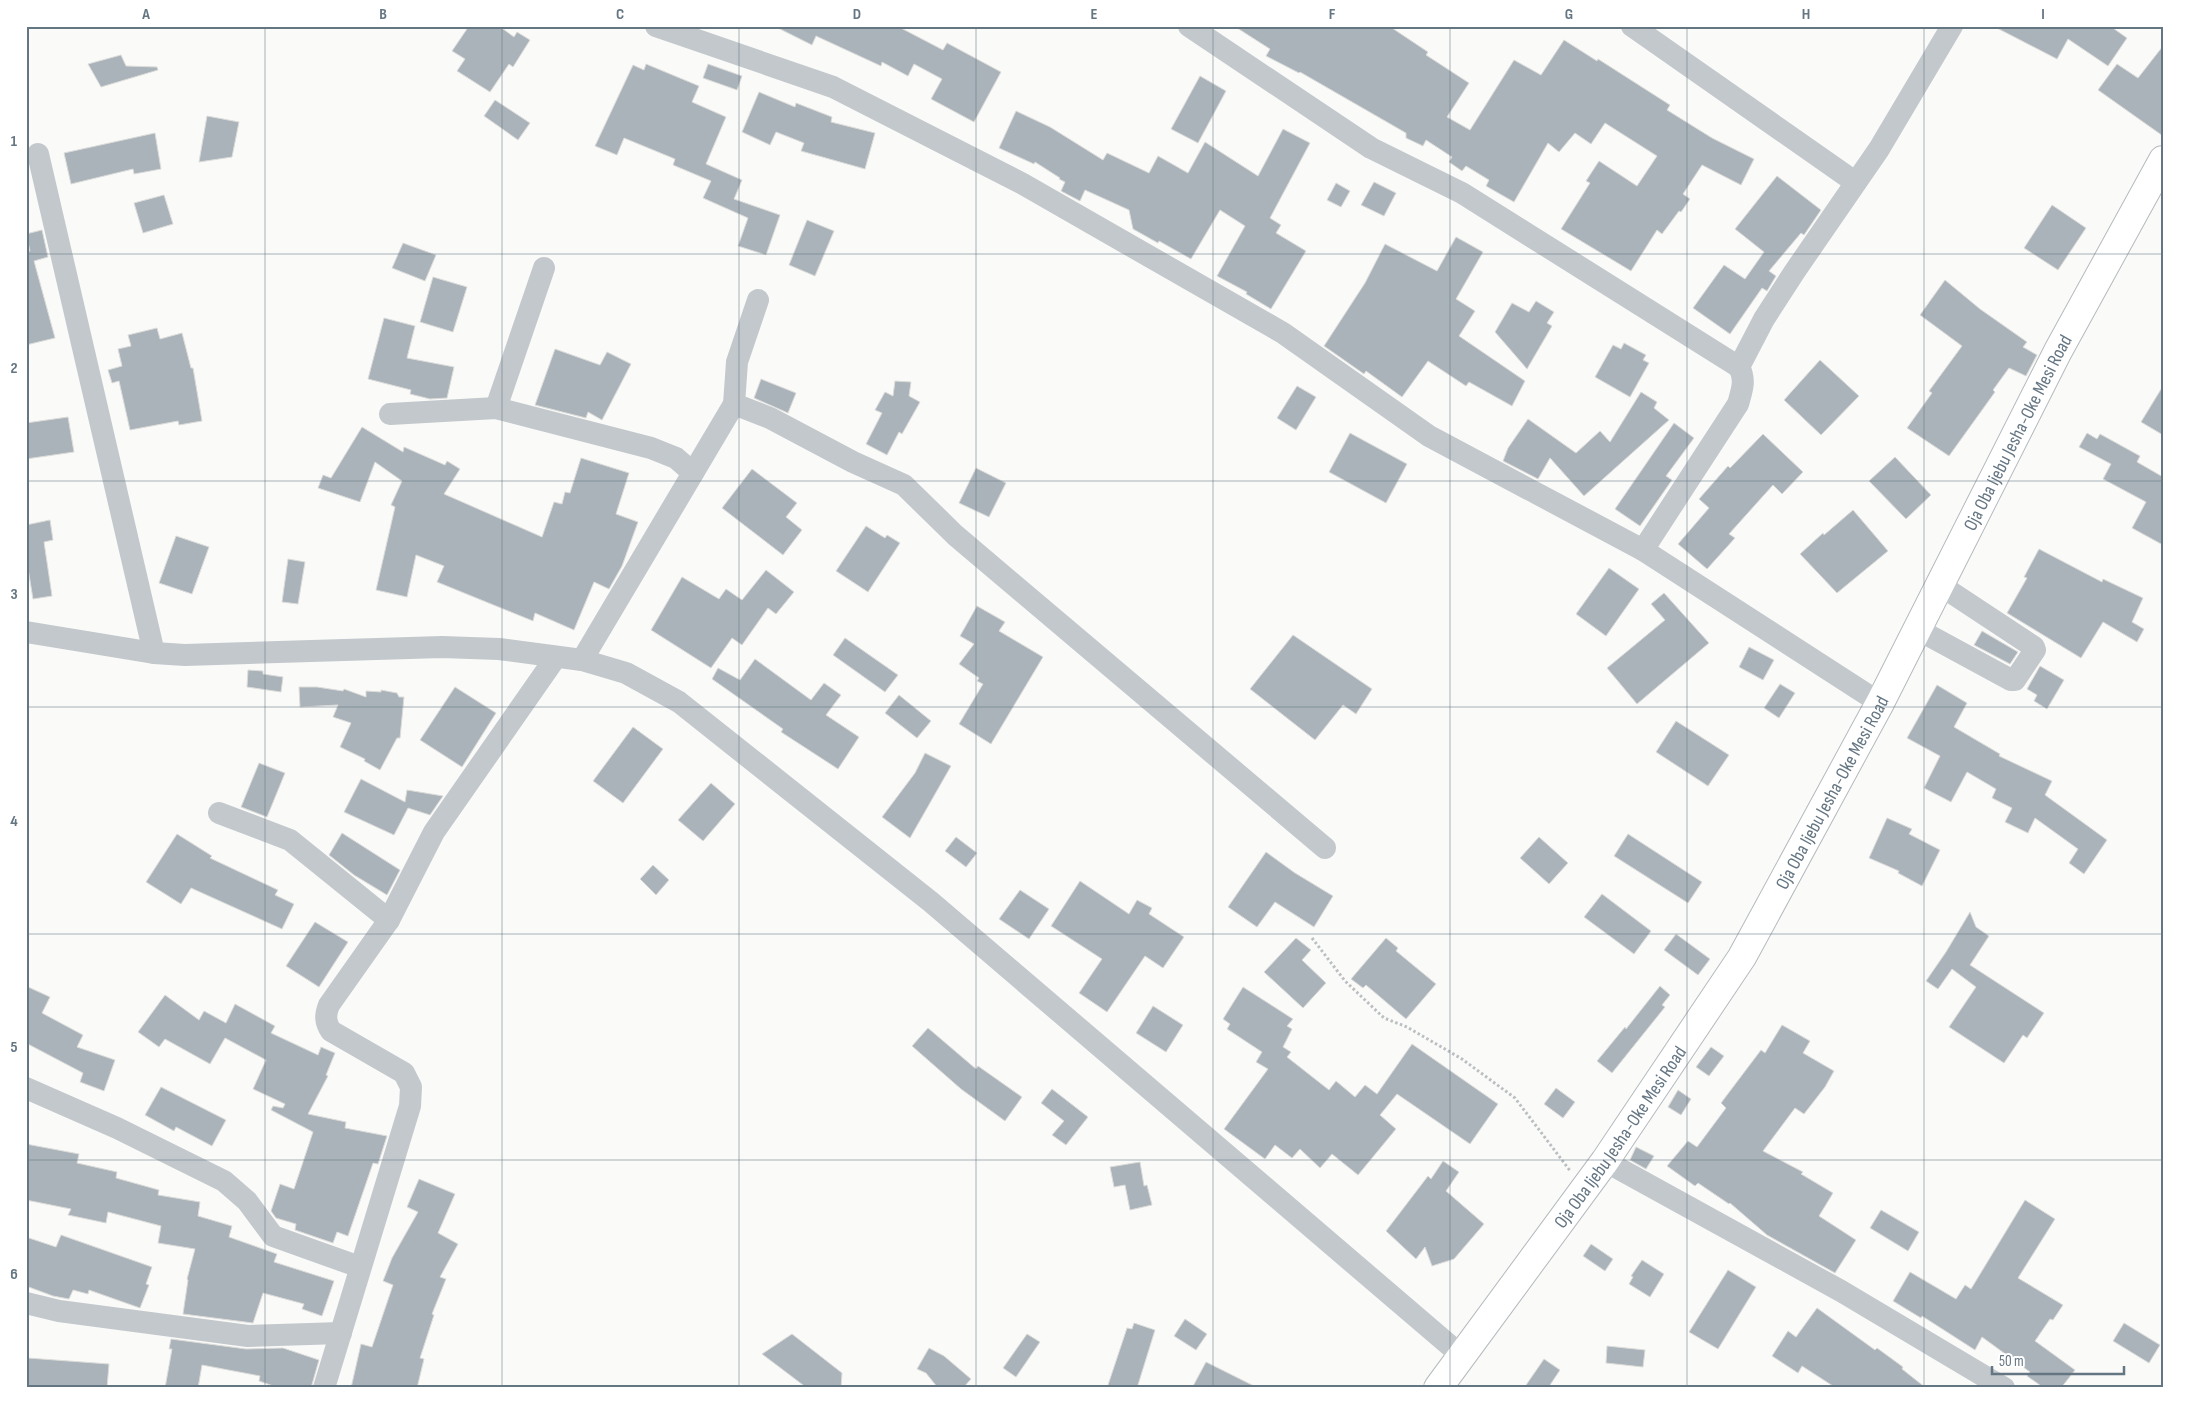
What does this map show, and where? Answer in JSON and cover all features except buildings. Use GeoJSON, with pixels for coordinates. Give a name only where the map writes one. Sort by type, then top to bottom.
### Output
{"type":"FeatureCollection","features":[{"type":"Feature","properties":{"kind":"main road","name":"Oja Oba Ijebu Jesha-Oke Mesi Road"},"geometry":{"type":"LineString","coordinates":[[1438,1388],[1584,1189],[1742,957],[1880,703],[2058,351],[2163,160]]}},
{"type":"Feature","properties":{"kind":"street"},"geometry":{"type":"LineString","coordinates":[[656,26],[689,30],[833,87],[1023,184],[1283,333],[1430,436],[1642,550],[1880,703]]}},
{"type":"Feature","properties":{"kind":"street"},"geometry":{"type":"LineString","coordinates":[[1189,26],[1371,148],[1462,193],[1739,367],[1743,375],[1743,385],[1738,404],[1642,550]]}},
{"type":"Feature","properties":{"kind":"street"},"geometry":{"type":"LineString","coordinates":[[1632,26],[1854,182]]}},
{"type":"Feature","properties":{"kind":"street"},"geometry":{"type":"LineString","coordinates":[[1739,367],[1764,319],[1854,182],[1879,149],[1952,26]]}},
{"type":"Feature","properties":{"kind":"street"},"geometry":{"type":"LineString","coordinates":[[38,154],[154,653]]}},
{"type":"Feature","properties":{"kind":"street"},"geometry":{"type":"LineString","coordinates":[[496,408],[544,268]]}},
{"type":"Feature","properties":{"kind":"street"},"geometry":{"type":"LineString","coordinates":[[582,660],[734,404],[737,362],[758,300]]}},
{"type":"Feature","properties":{"kind":"street"},"geometry":{"type":"LineString","coordinates":[[734,404],[770,418],[853,462],[904,485],[955,535],[1325,848]]}},
{"type":"Feature","properties":{"kind":"street"},"geometry":{"type":"LineString","coordinates":[[390,414],[496,408],[651,448],[676,458],[693,472]]}},
{"type":"Feature","properties":{"kind":"street"},"geometry":{"type":"LineString","coordinates":[[1917,629],[2010,680],[2015,680],[2035,650],[2034,647],[1940,585]]}},
{"type":"Feature","properties":{"kind":"street"},"geometry":{"type":"LineString","coordinates":[[26,632],[154,653],[185,655],[442,647],[499,649],[582,660],[626,673],[679,702],[931,902],[1462,1356]]}},
{"type":"Feature","properties":{"kind":"street"},"geometry":{"type":"LineString","coordinates":[[324,1388],[410,1106],[411,1087],[404,1073],[332,1031],[326,1019],[329,1004],[390,920],[434,832],[556,657]]}},
{"type":"Feature","properties":{"kind":"street"},"geometry":{"type":"LineString","coordinates":[[218,813],[290,840],[390,920]]}},
{"type":"Feature","properties":{"kind":"street"},"geometry":{"type":"LineString","coordinates":[[26,1088],[117,1128],[224,1182],[247,1201],[273,1236],[360,1267]]}},
{"type":"Feature","properties":{"kind":"street"},"geometry":{"type":"LineString","coordinates":[[1604,1160],[1841,1292],[2004,1388]]}},
{"type":"Feature","properties":{"kind":"street"},"geometry":{"type":"LineString","coordinates":[[26,1303],[59,1311],[248,1336],[341,1333]]}},
{"type":"Feature","properties":{"kind":"path"},"geometry":{"type":"LineString","coordinates":[[1312,938],[1345,981],[1384,1018],[1407,1027],[1454,1055],[1515,1098],[1584,1189]]}}]}
